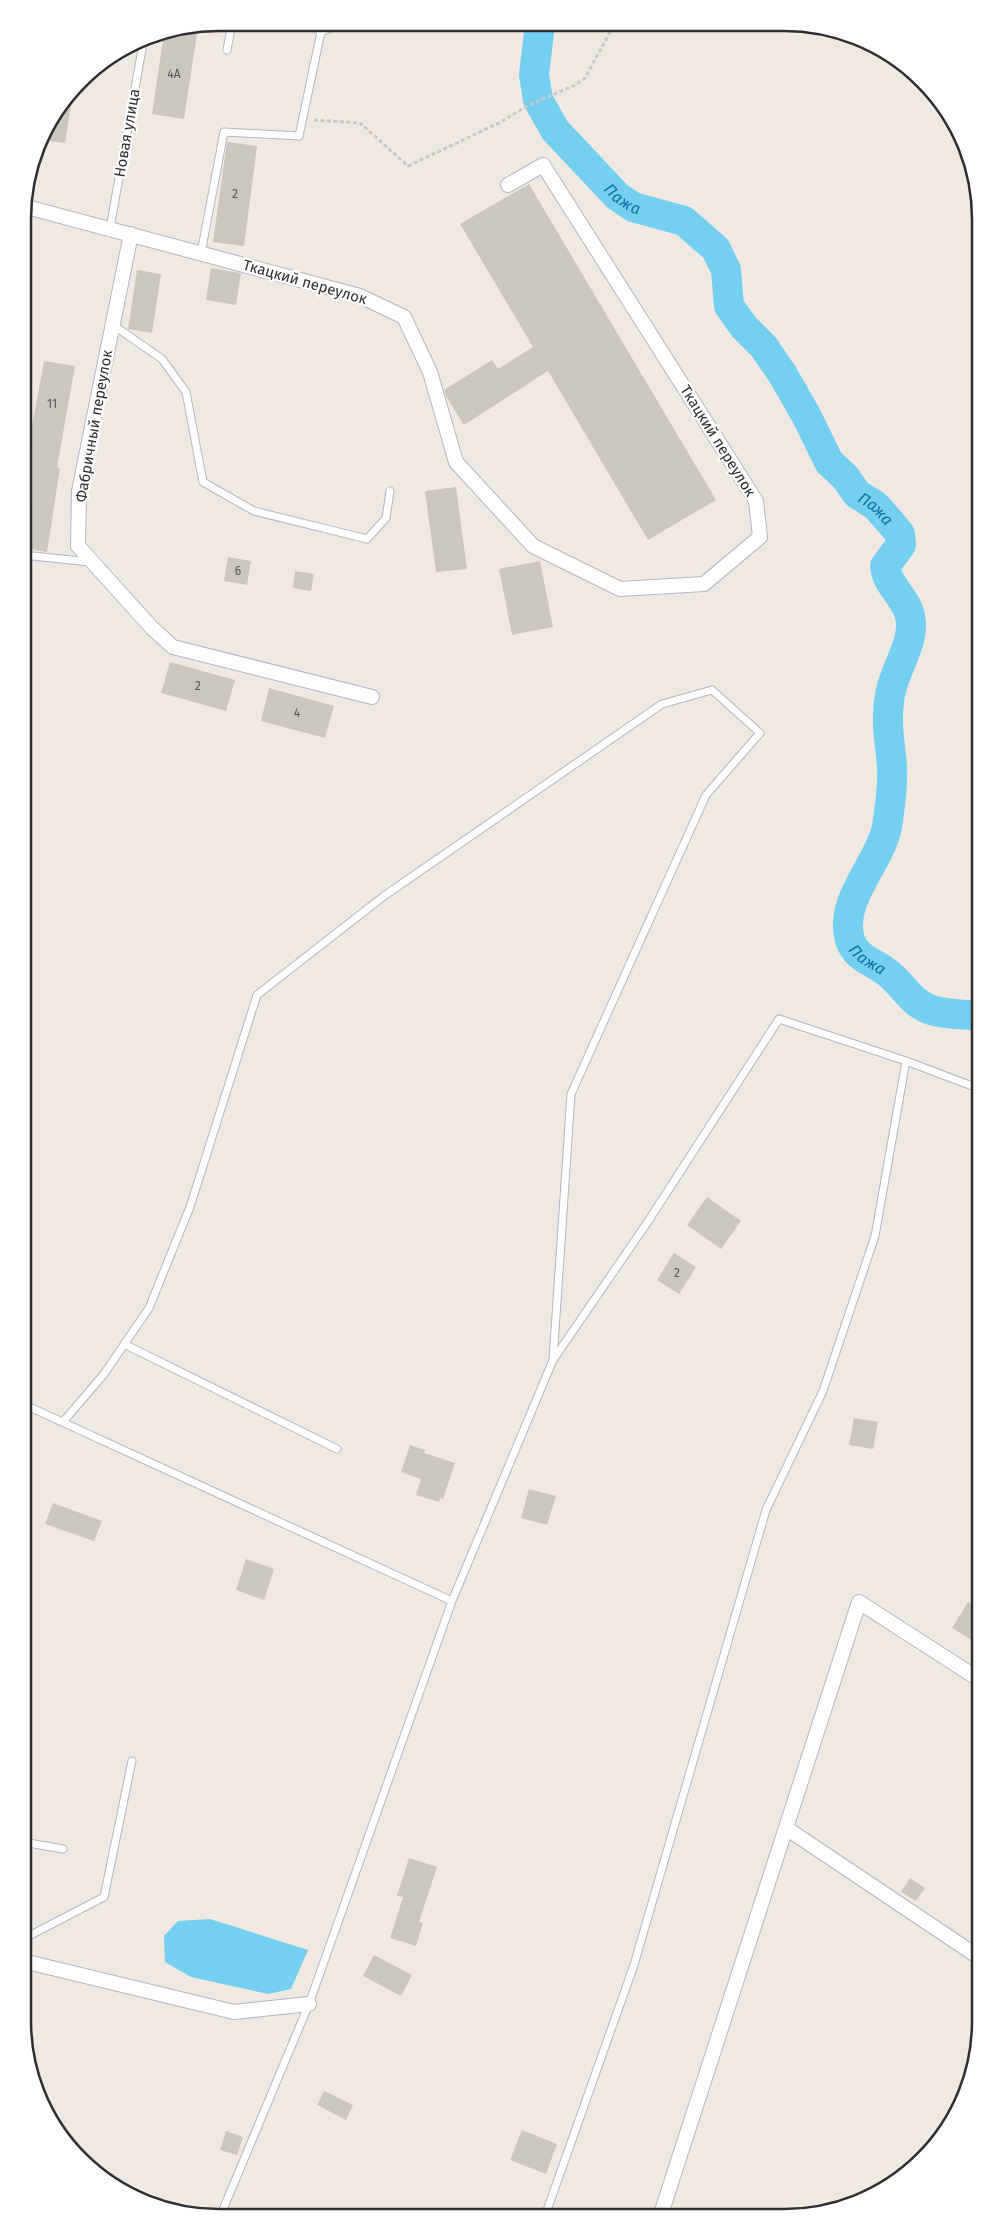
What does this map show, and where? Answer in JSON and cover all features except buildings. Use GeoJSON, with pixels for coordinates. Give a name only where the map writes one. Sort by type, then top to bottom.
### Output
{"type":"FeatureCollection","features":[{"type":"Feature","properties":{"kind":"street","name":"Ткацкий переулок"},"geometry":{"type":"LineString","coordinates":[[32,208],[360,296],[404,317],[430,372],[456,462],[533,546],[620,589],[704,584],[760,537],[756,501],[543,165],[508,185]]}},
{"type":"Feature","properties":{"kind":"street","name":"Фабричный переулок"},"geometry":{"type":"LineString","coordinates":[[131,234],[79,491],[78,546],[152,628],[173,647],[372,697]]}},
{"type":"Feature","properties":{"kind":"street"},"geometry":{"type":"LineString","coordinates":[[663,2209],[859,1602],[972,1675]]}},
{"type":"Feature","properties":{"kind":"street"},"geometry":{"type":"LineString","coordinates":[[786,1828],[972,1953]]}},
{"type":"Feature","properties":{"kind":"street"},"geometry":{"type":"LineString","coordinates":[[31,1963],[234,2012],[309,2004]]}},
{"type":"Feature","properties":{"kind":"lane"},"geometry":{"type":"LineString","coordinates":[[227,50],[231,31]]}},
{"type":"Feature","properties":{"kind":"lane"},"geometry":{"type":"LineString","coordinates":[[202,253],[224,132],[299,136],[321,32]]}},
{"type":"Feature","properties":{"kind":"lane","name":"Новая улица"},"geometry":{"type":"LineString","coordinates":[[110,228],[142,48]]}},
{"type":"Feature","properties":{"kind":"lane"},"geometry":{"type":"LineString","coordinates":[[112,325],[162,359],[186,392],[203,482],[254,511],[367,539],[386,518],[390,491]]}},
{"type":"Feature","properties":{"kind":"lane"},"geometry":{"type":"LineString","coordinates":[[31,555],[92,562]]}},
{"type":"Feature","properties":{"kind":"lane"},"geometry":{"type":"LineString","coordinates":[[63,1422],[104,1374],[149,1308],[190,1207],[258,995],[384,896],[662,704],[712,690],[760,733],[706,795],[571,1094],[553,1360]]}},
{"type":"Feature","properties":{"kind":"lane"},"geometry":{"type":"LineString","coordinates":[[223,2209],[309,2004],[452,1601],[553,1360],[647,1223],[779,1019],[906,1061],[972,1086]]}},
{"type":"Feature","properties":{"kind":"lane"},"geometry":{"type":"LineString","coordinates":[[547,2209],[634,1965],[766,1510],[823,1391],[875,1236],[906,1061]]}},
{"type":"Feature","properties":{"kind":"lane"},"geometry":{"type":"LineString","coordinates":[[124,1344],[338,1449]]}},
{"type":"Feature","properties":{"kind":"lane"},"geometry":{"type":"LineString","coordinates":[[31,1408],[452,1601]]}},
{"type":"Feature","properties":{"kind":"lane"},"geometry":{"type":"LineString","coordinates":[[31,1934],[104,1897],[132,1761]]}},
{"type":"Feature","properties":{"kind":"lane"},"geometry":{"type":"LineString","coordinates":[[31,1844],[62,1849]]}},
{"type":"Feature","properties":{"kind":"path"},"geometry":{"type":"LineString","coordinates":[[302,119],[360,123],[408,166],[499,123],[527,106],[575,85],[585,78],[611,31]]}},
{"type":"Feature","properties":{"kind":"water"},"geometry":{"type":"Polygon","coordinates":[[[210,1919],[308,1950],[291,1989],[268,1994],[191,1977],[165,1962],[164,1936],[178,1921],[210,1919]]]}},
{"type":"Feature","properties":{"kind":"waterway","name":"Пажа"},"geometry":{"type":"LineString","coordinates":[[539,31],[534,75],[538,100],[555,130],[617,196],[633,207],[684,221],[716,249],[726,270],[729,306],[744,327],[764,347],[783,375],[806,415],[829,462],[846,478],[857,494],[876,506],[900,534],[901,545],[885,566],[890,581],[907,607],[910,615],[911,632],[892,686],[889,704],[888,722],[892,789],[887,827],[883,841],[861,882],[850,911],[848,925],[850,940],[861,956],[889,974],[913,999],[924,1007],[943,1013],[972,1015]]}}]}
